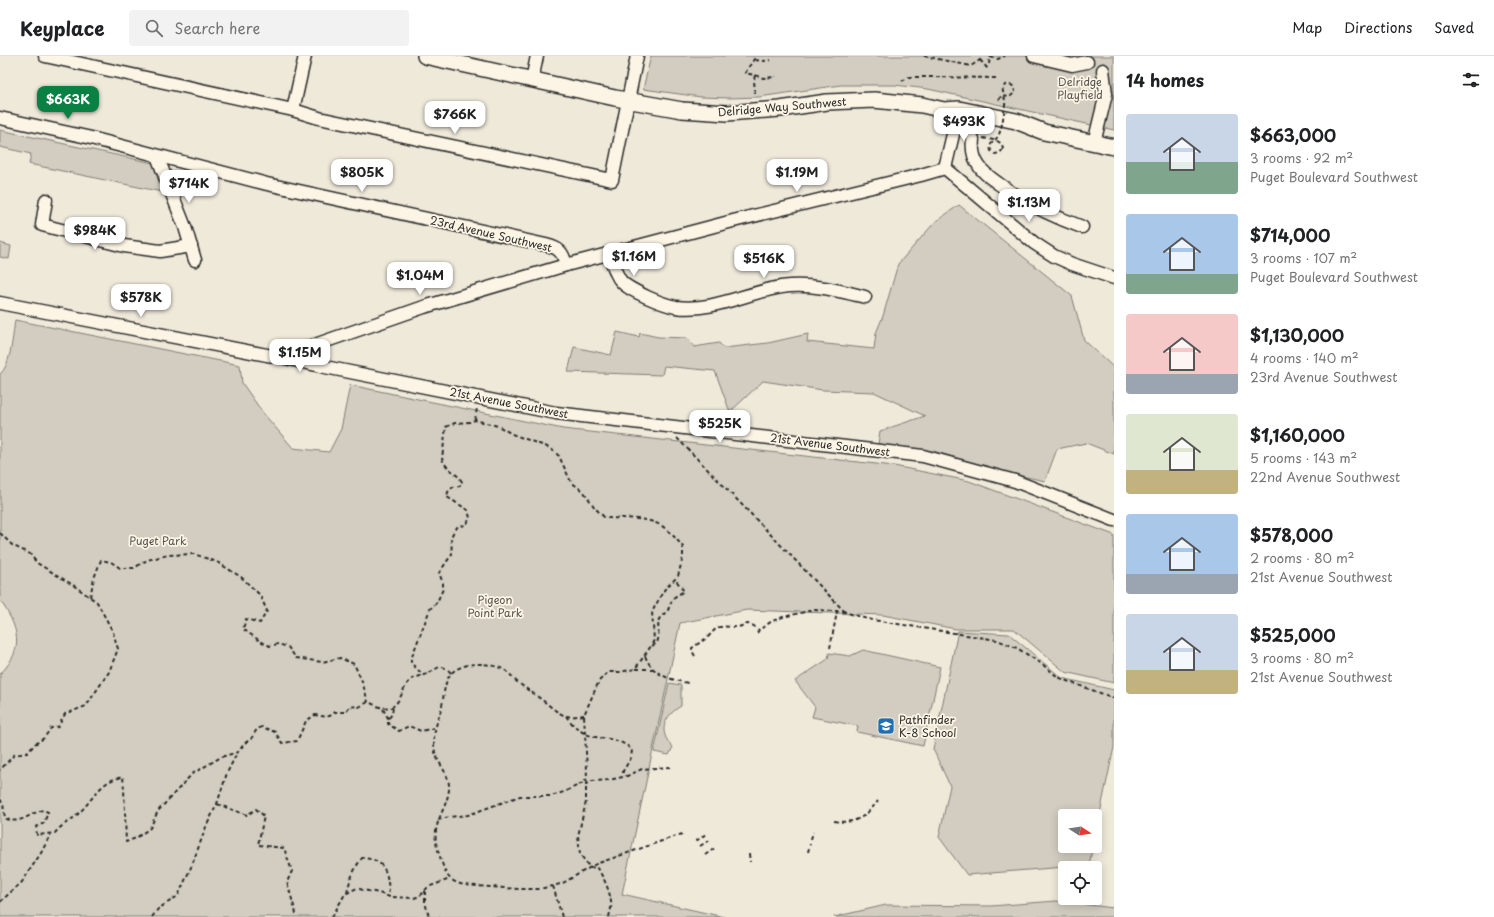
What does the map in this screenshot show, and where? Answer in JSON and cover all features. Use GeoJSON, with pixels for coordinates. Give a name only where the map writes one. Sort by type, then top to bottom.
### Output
{"type":"FeatureCollection","features":[{"type":"Feature","properties":{"kind":"main road","name":"Delridge Way Southwest"},"geometry":{"type":"LineString","coordinates":[[425,56],[628,101],[682,110],[727,114],[780,109],[826,102],[874,100],[922,105],[944,110],[959,109],[1016,121],[1044,132],[1114,147]]}},
{"type":"Feature","properties":{"kind":"street"},"geometry":{"type":"LineString","coordinates":[[46,56],[293,110],[319,118],[612,180],[637,56]]}},
{"type":"Feature","properties":{"kind":"street"},"geometry":{"type":"LineString","coordinates":[[293,110],[305,56]]}},
{"type":"Feature","properties":{"kind":"street"},"geometry":{"type":"LineString","coordinates":[[532,80],[538,56]]}},
{"type":"Feature","properties":{"kind":"street"},"geometry":{"type":"LineString","coordinates":[[1034,56],[1072,65],[1087,62]]}},
{"type":"Feature","properties":{"kind":"street"},"geometry":{"type":"LineString","coordinates":[[1094,143],[1110,95],[1103,70]]}},
{"type":"Feature","properties":{"kind":"street"},"geometry":{"type":"LineString","coordinates":[[945,168],[959,109]]}},
{"type":"Feature","properties":{"kind":"street","name":"23rd Avenue Southwest"},"geometry":{"type":"LineString","coordinates":[[0,118],[87,137],[267,184],[546,245],[558,250],[563,255],[566,265]]}},
{"type":"Feature","properties":{"kind":"street"},"geometry":{"type":"LineString","coordinates":[[977,138],[973,154],[979,166],[987,175],[1026,202],[1062,220],[1082,226]]}},
{"type":"Feature","properties":{"kind":"street"},"geometry":{"type":"LineString","coordinates":[[157,156],[185,226],[195,260]]}},
{"type":"Feature","properties":{"kind":"street"},"geometry":{"type":"LineString","coordinates":[[281,356],[288,356],[424,308],[566,265],[732,221],[945,168]]}},
{"type":"Feature","properties":{"kind":"street"},"geometry":{"type":"LineString","coordinates":[[945,168],[1054,256],[1072,264],[1114,278]]}},
{"type":"Feature","properties":{"kind":"street"},"geometry":{"type":"LineString","coordinates":[[46,200],[42,224],[124,246],[160,251],[190,246]]}},
{"type":"Feature","properties":{"kind":"street"},"geometry":{"type":"LineString","coordinates":[[609,254],[618,277],[623,284],[658,302],[676,307],[710,305],[781,287],[827,288],[865,298]]}},
{"type":"Feature","properties":{"kind":"street","name":"21st Avenue Southwest"},"geometry":{"type":"LineString","coordinates":[[0,303],[267,355],[281,356],[325,367],[556,413],[923,456],[1015,481],[1114,520]]}},
{"type":"Feature","properties":{"kind":"street"},"geometry":{"type":"LineString","coordinates":[[312,347],[317,358],[325,367]]}},
{"type":"Feature","properties":{"kind":"path"},"geometry":{"type":"LineString","coordinates":[[756,56],[755,60],[745,73],[763,78],[776,77]]}},
{"type":"Feature","properties":{"kind":"path"},"geometry":{"type":"LineString","coordinates":[[924,56],[971,66],[980,60],[981,56]]}},
{"type":"Feature","properties":{"kind":"path"},"geometry":{"type":"LineString","coordinates":[[989,64],[990,57],[998,59],[1005,56]]}},
{"type":"Feature","properties":{"kind":"path"},"geometry":{"type":"LineString","coordinates":[[755,60],[771,60]]}},
{"type":"Feature","properties":{"kind":"path"},"geometry":{"type":"LineString","coordinates":[[980,60],[988,69]]}},
{"type":"Feature","properties":{"kind":"path"},"geometry":{"type":"LineString","coordinates":[[755,76],[755,92]]}},
{"type":"Feature","properties":{"kind":"path"},"geometry":{"type":"LineString","coordinates":[[902,81],[909,77],[930,76],[997,78]]}},
{"type":"Feature","properties":{"kind":"path"},"geometry":{"type":"LineString","coordinates":[[977,138],[999,142],[1002,144],[1003,149],[1000,153],[995,154],[990,148],[992,143],[999,135],[1006,101],[1002,89],[1005,85],[1010,84],[1014,87],[1015,92],[1010,97],[1001,96],[999,100]]}},
{"type":"Feature","properties":{"kind":"path"},"geometry":{"type":"LineString","coordinates":[[475,420],[476,407]]}},
{"type":"Feature","properties":{"kind":"path"},"geometry":{"type":"LineString","coordinates":[[423,675],[411,663],[410,659],[430,609],[437,602],[443,590],[443,583],[439,573],[452,554],[451,537],[458,526],[466,525],[469,522],[470,514],[466,508],[447,497],[448,492],[453,487],[460,486],[462,482],[460,478],[443,463],[442,458],[446,427],[455,423],[470,422],[475,420],[498,426],[512,434],[550,448],[559,456],[571,482],[584,492],[595,508],[604,517],[647,520],[658,523],[683,546],[684,551],[680,572],[664,590],[652,612],[654,640],[645,656],[635,669]]}},
{"type":"Feature","properties":{"kind":"path"},"geometry":{"type":"LineString","coordinates":[[674,436],[845,612]]}},
{"type":"Feature","properties":{"kind":"path"},"geometry":{"type":"LineString","coordinates":[[0,533],[12,544],[30,554],[37,563],[97,602],[110,626],[118,649],[109,672],[86,706],[65,714],[58,727],[51,728],[44,738],[35,744],[27,753],[14,755],[0,770]]}},
{"type":"Feature","properties":{"kind":"path"},"geometry":{"type":"LineString","coordinates":[[90,597],[94,578],[101,560],[111,562],[120,568],[134,568],[147,560],[168,555],[194,554],[217,562],[241,577],[260,595],[268,611],[260,623],[246,619],[243,629],[270,646],[278,644],[288,647],[296,658],[322,662],[340,658],[354,664],[362,682],[368,702]]}},
{"type":"Feature","properties":{"kind":"path"},"geometry":{"type":"LineString","coordinates":[[651,646],[657,643],[660,636],[658,632],[659,619],[668,610],[670,602],[673,598],[684,591],[675,579]]}},
{"type":"Feature","properties":{"kind":"path"},"geometry":{"type":"LineString","coordinates":[[695,656],[692,648],[717,627],[736,627],[750,624],[754,625],[758,632],[772,621],[783,617],[813,610],[837,611],[867,619],[997,640],[1017,648],[1042,664],[1058,677],[1114,698]]}},
{"type":"Feature","properties":{"kind":"path"},"geometry":{"type":"LineString","coordinates":[[830,648],[837,611]]}},
{"type":"Feature","properties":{"kind":"path"},"geometry":{"type":"LineString","coordinates":[[645,656],[658,674],[670,679],[688,683]]}},
{"type":"Feature","properties":{"kind":"path"},"geometry":{"type":"LineString","coordinates":[[626,776],[623,771],[632,755],[632,750],[621,742],[585,733],[570,722],[566,716],[516,681],[503,669],[471,664],[458,668],[451,672],[446,682],[440,711],[434,728],[435,752],[448,776],[449,785],[449,792],[435,832],[436,842],[446,874],[450,879],[464,885],[519,890],[539,889],[564,883],[601,862],[682,834]]}},
{"type":"Feature","properties":{"kind":"path"},"geometry":{"type":"LineString","coordinates":[[388,718],[392,714],[393,707],[403,694],[407,683],[416,677],[426,675],[441,667],[448,669],[451,672]]}},
{"type":"Feature","properties":{"kind":"path"},"geometry":{"type":"LineString","coordinates":[[590,868],[580,854],[578,836],[586,802],[587,771],[584,715],[599,681],[609,672],[620,672],[635,669],[653,669]]}},
{"type":"Feature","properties":{"kind":"path"},"geometry":{"type":"LineString","coordinates":[[368,702],[382,708],[393,707]]}},
{"type":"Feature","properties":{"kind":"path"},"geometry":{"type":"LineString","coordinates":[[152,917],[158,909],[178,896],[217,804],[227,773],[238,752],[245,743],[251,739],[257,729],[262,727],[276,732],[282,743],[297,741],[306,721],[315,715],[325,717],[332,716],[335,712],[345,712],[350,706],[359,707],[368,702]]}},
{"type":"Feature","properties":{"kind":"path"},"geometry":{"type":"LineString","coordinates":[[382,708],[388,718],[388,724],[398,731],[409,726],[421,731],[434,728]]}},
{"type":"Feature","properties":{"kind":"path"},"geometry":{"type":"LineString","coordinates":[[566,716],[584,715]]}},
{"type":"Feature","properties":{"kind":"path"},"geometry":{"type":"LineString","coordinates":[[0,799],[3,804],[5,818],[10,820],[17,821],[43,810],[48,812],[44,822],[36,827],[37,835],[51,834],[55,833],[59,828],[79,813],[101,787],[114,778],[123,777],[126,842],[136,838],[150,828],[158,811],[192,774],[221,757],[238,752]]}},
{"type":"Feature","properties":{"kind":"path"},"geometry":{"type":"LineString","coordinates":[[586,784],[592,781],[609,780],[626,776],[642,769],[670,767]]}},
{"type":"Feature","properties":{"kind":"path"},"geometry":{"type":"LineString","coordinates":[[438,820],[468,815],[520,796],[551,796],[583,783],[586,778]]}},
{"type":"Feature","properties":{"kind":"path"},"geometry":{"type":"LineString","coordinates":[[586,778],[592,781]]}},
{"type":"Feature","properties":{"kind":"path"},"geometry":{"type":"LineString","coordinates":[[834,821],[850,822],[857,820],[869,812],[878,801]]}},
{"type":"Feature","properties":{"kind":"path"},"geometry":{"type":"LineString","coordinates":[[217,804],[247,815],[256,809],[264,816],[258,845],[284,848],[292,871],[287,882],[297,917]]}},
{"type":"Feature","properties":{"kind":"path"},"geometry":{"type":"LineString","coordinates":[[811,839],[813,832]]}},
{"type":"Feature","properties":{"kind":"path"},"geometry":{"type":"LineString","coordinates":[[0,902],[22,882],[41,853],[51,834]]}},
{"type":"Feature","properties":{"kind":"path"},"geometry":{"type":"LineString","coordinates":[[696,841],[706,834]]}},
{"type":"Feature","properties":{"kind":"path"},"geometry":{"type":"LineString","coordinates":[[700,846],[710,840]]}},
{"type":"Feature","properties":{"kind":"path"},"geometry":{"type":"LineString","coordinates":[[808,852],[810,844]]}},
{"type":"Feature","properties":{"kind":"path"},"geometry":{"type":"LineString","coordinates":[[705,855],[715,848]]}},
{"type":"Feature","properties":{"kind":"path"},"geometry":{"type":"LineString","coordinates":[[749,854],[750,862]]}},
{"type":"Feature","properties":{"kind":"path"},"geometry":{"type":"LineString","coordinates":[[332,917],[347,893],[351,877],[362,858],[369,858],[378,861],[384,868],[389,896]]}},
{"type":"Feature","properties":{"kind":"path"},"geometry":{"type":"LineString","coordinates":[[590,868],[596,867],[599,871],[610,896],[612,903],[609,917]]}},
{"type":"Feature","properties":{"kind":"path"},"geometry":{"type":"LineString","coordinates":[[347,893],[357,888],[389,896],[414,898],[420,896],[428,887],[450,879]]}},
{"type":"Feature","properties":{"kind":"path"},"geometry":{"type":"LineString","coordinates":[[553,886],[562,917]]}},
{"type":"Feature","properties":{"kind":"path"},"geometry":{"type":"LineString","coordinates":[[428,887],[424,898],[429,917]]}},
{"type":"Feature","properties":{"kind":"green space","name":"Delridge Playfield"},"geometry":{"type":"Polygon","coordinates":[[[651,56],[1114,56],[1114,130],[928,89],[895,85],[841,85],[759,97],[729,98],[701,97],[643,89],[651,56]]]}},
{"type":"Feature","properties":{"kind":"green space"},"geometry":{"type":"Polygon","coordinates":[[[0,130],[153,163],[162,192],[29,164],[31,154],[0,147],[0,130]]]}},
{"type":"Feature","properties":{"kind":"green space"},"geometry":{"type":"Polygon","coordinates":[[[959,205],[1072,296],[1084,340],[1114,368],[1114,454],[1086,443],[1057,449],[1045,481],[1004,472],[933,451],[878,444],[880,431],[925,416],[874,392],[823,390],[763,381],[730,412],[715,371],[664,366],[662,375],[568,372],[574,347],[611,355],[617,332],[639,337],[640,333],[658,337],[687,338],[694,347],[719,343],[724,348],[768,343],[808,334],[807,342],[874,349],[876,333],[883,316],[898,264],[935,222],[959,205]]]}},
{"type":"Feature","properties":{"kind":"green space"},"geometry":{"type":"Polygon","coordinates":[[[0,243],[11,246],[9,259],[0,257],[0,243]]]}},
{"type":"Feature","properties":{"kind":"green space","name":"Pigeon Point Park"},"geometry":{"type":"Polygon","coordinates":[[[15,320],[240,365],[242,383],[263,413],[293,448],[329,452],[341,429],[350,385],[563,429],[894,466],[969,481],[1114,535],[1114,683],[1065,672],[1014,629],[956,629],[883,615],[747,610],[680,623],[622,894],[724,917],[0,917],[0,674],[14,655],[16,637],[15,628],[0,600],[0,374],[4,370],[9,357],[15,320]]]}},
{"type":"Feature","properties":{"kind":"green space"},"geometry":{"type":"Polygon","coordinates":[[[958,631],[1009,634],[1062,678],[1114,690],[1114,747],[1101,809],[1058,809],[1058,853],[1092,853],[1090,861],[1058,861],[1058,868],[967,875],[939,837],[950,786],[933,749],[958,631]]]}},
{"type":"Feature","properties":{"kind":"green space"},"geometry":{"type":"Polygon","coordinates":[[[863,650],[940,667],[923,746],[857,732],[858,726],[812,717],[815,707],[795,681],[828,659],[829,653],[850,656],[863,650]]]}},
{"type":"Feature","properties":{"kind":"green space"},"geometry":{"type":"Polygon","coordinates":[[[669,683],[681,685],[681,706],[670,715],[665,725],[665,736],[673,747],[669,755],[654,752],[669,683]]]}},
{"type":"Feature","properties":{"kind":"green space"},"geometry":{"type":"Polygon","coordinates":[[[1056,901],[1058,901],[1058,905],[1089,905],[1114,908],[1114,917],[834,917],[886,905],[991,906],[1056,901]]]}},
{"type":"Feature","properties":{"kind":"place","name":"Pathfinder K-8 School"},"geometry":{"type":"Point","coordinates":[886,726]}},
{"type":"Feature","properties":{"kind":"park label","name":"Puget Park"},"geometry":{"type":"Point","coordinates":[158,541]}}]}
